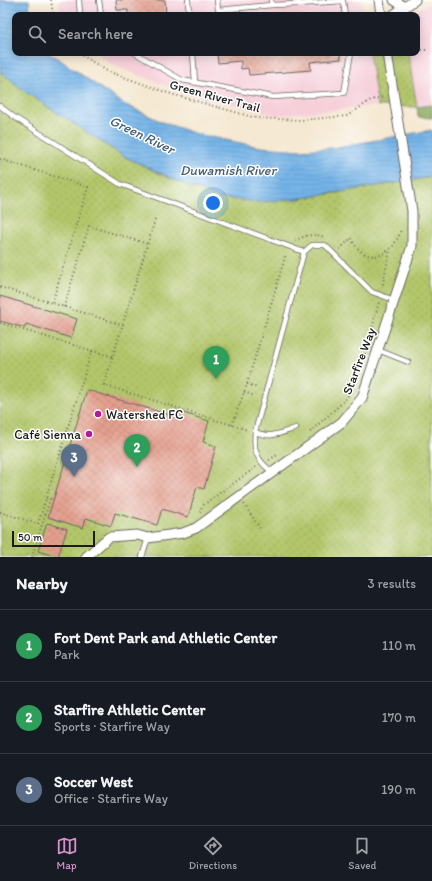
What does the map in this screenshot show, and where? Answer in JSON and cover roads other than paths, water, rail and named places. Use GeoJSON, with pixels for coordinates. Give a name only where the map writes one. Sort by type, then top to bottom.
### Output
{"type":"FeatureCollection","features":[{"type":"Feature","properties":{"kind":"street"},"geometry":{"type":"LineString","coordinates":[[380,0],[381,12]]}},
{"type":"Feature","properties":{"kind":"street"},"geometry":{"type":"LineString","coordinates":[[394,0],[405,7]]}},
{"type":"Feature","properties":{"kind":"street"},"geometry":{"type":"LineString","coordinates":[[398,12],[415,0]]}},
{"type":"Feature","properties":{"kind":"street","name":"Starfire Way"},"geometry":{"type":"LineString","coordinates":[[86,557],[109,537],[137,535],[148,538],[182,533],[196,528],[342,422],[362,398],[412,246],[412,211],[387,56]]}},
{"type":"Feature","properties":{"kind":"lane"},"geometry":{"type":"LineString","coordinates":[[79,0],[80,12]]}},
{"type":"Feature","properties":{"kind":"lane"},"geometry":{"type":"LineString","coordinates":[[99,0],[101,12]]}},
{"type":"Feature","properties":{"kind":"lane"},"geometry":{"type":"LineString","coordinates":[[188,0],[189,12]]}},
{"type":"Feature","properties":{"kind":"lane"},"geometry":{"type":"LineString","coordinates":[[217,0],[218,10],[272,2],[343,1],[345,12]]}},
{"type":"Feature","properties":{"kind":"lane"},"geometry":{"type":"LineString","coordinates":[[140,56],[182,80],[273,97],[344,93],[352,56]]}},
{"type":"Feature","properties":{"kind":"lane"},"geometry":{"type":"LineString","coordinates":[[193,56],[195,82]]}},
{"type":"Feature","properties":{"kind":"lane"},"geometry":{"type":"LineString","coordinates":[[0,106],[14,117],[120,184],[304,252]]}},
{"type":"Feature","properties":{"kind":"lane"},"geometry":{"type":"LineString","coordinates":[[272,472],[262,464],[254,445],[255,432],[304,252],[312,245],[325,245],[372,292],[394,300]]}},
{"type":"Feature","properties":{"kind":"lane"},"geometry":{"type":"LineString","coordinates":[[378,350],[408,362]]}},
{"type":"Feature","properties":{"kind":"lane"},"geometry":{"type":"LineString","coordinates":[[255,432],[263,436],[274,436],[296,428]]}},
{"type":"Feature","properties":{"kind":"lane"},"geometry":{"type":"LineString","coordinates":[[142,557],[148,538]]}},
{"type":"Feature","properties":{"kind":"water","name":"Duwamish River"},"geometry":{"type":"Polygon","coordinates":[[[0,0],[29,0],[30,12],[12,12],[12,56],[54,56],[122,103],[162,122],[196,134],[260,147],[299,150],[333,148],[432,130],[432,177],[297,199],[259,202],[221,198],[188,186],[123,156],[27,93],[0,71],[0,0]]]}},
{"type":"Feature","properties":{"kind":"place","name":"Fort Dent Park and Athletic Center"},"geometry":{"type":"Point","coordinates":[216,379]}},
{"type":"Feature","properties":{"kind":"place","name":"Watershed FC"},"geometry":{"type":"Point","coordinates":[98,414]}},
{"type":"Feature","properties":{"kind":"place","name":"Café Sienna"},"geometry":{"type":"Point","coordinates":[89,434]}},
{"type":"Feature","properties":{"kind":"place","name":"Starfire Athletic Center"},"geometry":{"type":"Point","coordinates":[137,467]}},
{"type":"Feature","properties":{"kind":"place","name":"Soccer West"},"geometry":{"type":"Point","coordinates":[74,477]}},
{"type":"Feature","properties":{"kind":"water label","name":"Green River"},"geometry":{"type":"Point","coordinates":[142,135]}}]}
